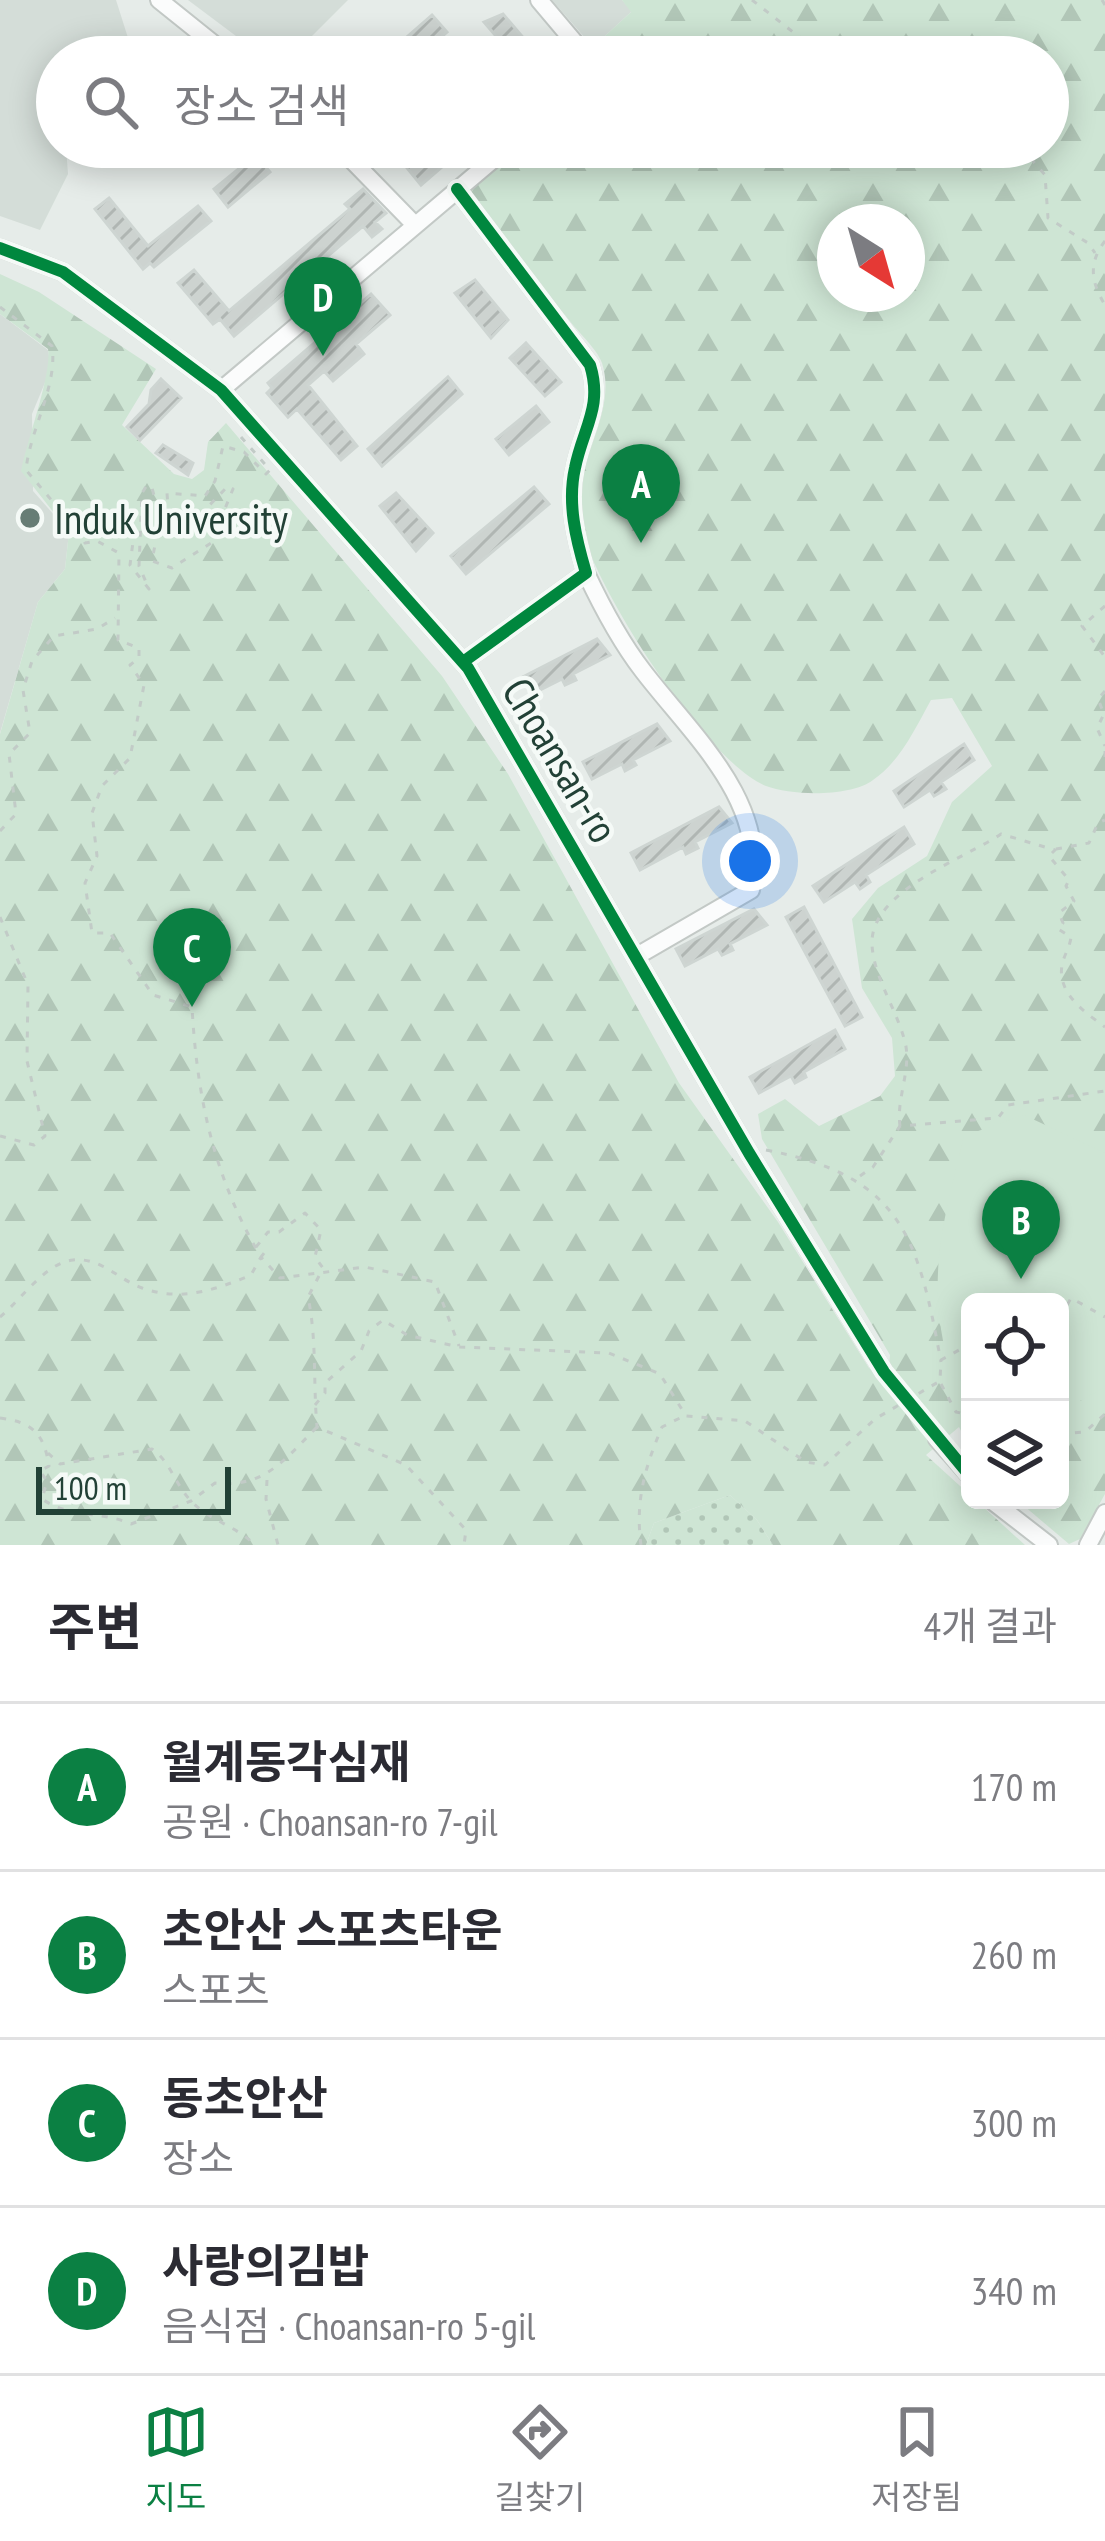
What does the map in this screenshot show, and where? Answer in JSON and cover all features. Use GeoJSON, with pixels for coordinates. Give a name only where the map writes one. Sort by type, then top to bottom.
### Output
{"type":"FeatureCollection","features":[{"type":"Feature","properties":{"kind":"street"},"geometry":{"type":"LineString","coordinates":[[159,0],[204,36]]}},
{"type":"Feature","properties":{"kind":"street"},"geometry":{"type":"LineString","coordinates":[[539,0],[569,36]]}},
{"type":"Feature","properties":{"kind":"street"},"geometry":{"type":"LineString","coordinates":[[359,168],[415,225]]}},
{"type":"Feature","properties":{"kind":"street"},"geometry":{"type":"LineString","coordinates":[[221,390],[483,168]]}},
{"type":"Feature","properties":{"kind":"street"},"geometry":{"type":"LineString","coordinates":[[458,189],[590,365],[596,409],[574,467],[571,508],[586,573],[607,619],[724,776],[755,846],[751,890],[637,956]]}},
{"type":"Feature","properties":{"kind":"street","name":"Choansan-ro"},"geometry":{"type":"LineString","coordinates":[[0,248],[63,272],[221,390],[463,662],[510,733],[676,1024],[884,1372]]}},
{"type":"Feature","properties":{"kind":"street"},"geometry":{"type":"LineString","coordinates":[[463,662],[586,573]]}},
{"type":"Feature","properties":{"kind":"street"},"geometry":{"type":"LineString","coordinates":[[937,1439],[961,1467]]}},
{"type":"Feature","properties":{"kind":"street"},"geometry":{"type":"LineString","coordinates":[[1002,1509],[1048,1545]]}},
{"type":"Feature","properties":{"kind":"street"},"geometry":{"type":"LineString","coordinates":[[1088,1545],[1105,1513]]}},
{"type":"Feature","properties":{"kind":"path"},"geometry":{"type":"LineString","coordinates":[[752,0],[798,36]]}},
{"type":"Feature","properties":{"kind":"path"},"geometry":{"type":"LineString","coordinates":[[1040,168],[1046,175],[1048,218],[1088,243],[1095,254]]}},
{"type":"Feature","properties":{"kind":"path"},"geometry":{"type":"LineString","coordinates":[[1105,241],[1095,254],[1092,284],[1105,305]]}},
{"type":"Feature","properties":{"kind":"path"},"geometry":{"type":"LineString","coordinates":[[0,307],[52,346],[55,368],[30,436],[26,470],[85,543],[97,541],[119,554],[118,640],[140,648],[139,658],[130,665],[144,685],[130,758],[102,786],[92,813],[90,835],[97,856],[85,883],[92,933],[110,934],[153,995],[192,1007],[196,1069],[205,1093],[214,1167],[255,1248],[280,1278],[364,1267],[435,1282],[459,1347]]}},
{"type":"Feature","properties":{"kind":"path"},"geometry":{"type":"LineString","coordinates":[[82,535],[126,518],[134,542],[130,565],[146,591],[139,566],[142,493],[147,485],[152,488],[160,518],[152,561],[172,568],[211,543],[233,489],[228,486],[201,514],[169,522],[166,493],[205,496],[215,481],[223,446],[244,452],[266,474],[270,470],[241,437]]}},
{"type":"Feature","properties":{"kind":"path"},"geometry":{"type":"LineString","coordinates":[[1105,606],[1082,626],[1105,657]]}},
{"type":"Feature","properties":{"kind":"path"},"geometry":{"type":"LineString","coordinates":[[0,831],[16,814],[9,754],[30,733],[23,690],[32,661],[54,636],[97,629],[110,617],[117,618]]}},
{"type":"Feature","properties":{"kind":"path"},"geometry":{"type":"LineString","coordinates":[[1105,691],[1098,699],[1104,714],[1097,728],[1105,763]]}},
{"type":"Feature","properties":{"kind":"path"},"geometry":{"type":"LineString","coordinates":[[857,1178],[873,1167],[900,1126],[907,1053],[874,953],[877,925],[917,880],[1001,834],[1054,850],[1089,843],[1098,823],[1105,820]]}},
{"type":"Feature","properties":{"kind":"path"},"geometry":{"type":"LineString","coordinates":[[1054,850],[1049,856],[1063,869],[1074,901],[1059,913],[1064,922],[1058,929],[1071,937],[1061,968],[1065,985],[1082,1014],[1105,1027]]}},
{"type":"Feature","properties":{"kind":"path"},"geometry":{"type":"LineString","coordinates":[[0,916],[28,986],[27,1061],[45,1136],[34,1145],[0,1136]]}},
{"type":"Feature","properties":{"kind":"path"},"geometry":{"type":"LineString","coordinates":[[900,1126],[998,1118],[1008,1106],[1105,1091]]}},
{"type":"Feature","properties":{"kind":"path"},"geometry":{"type":"LineString","coordinates":[[766,1150],[836,1166],[857,1178],[904,1226],[913,1245],[941,1360],[940,1381],[961,1413]]}},
{"type":"Feature","properties":{"kind":"path"},"geometry":{"type":"LineString","coordinates":[[255,1248],[268,1232],[280,1232],[304,1213],[322,1229],[315,1257],[328,1273]]}},
{"type":"Feature","properties":{"kind":"path"},"geometry":{"type":"LineString","coordinates":[[0,1317],[32,1285],[70,1259],[96,1262],[142,1288],[185,1296],[251,1275],[263,1254]]}},
{"type":"Feature","properties":{"kind":"path"},"geometry":{"type":"LineString","coordinates":[[47,1451],[49,1466],[40,1471],[47,1481],[42,1499],[57,1509],[79,1515],[106,1512],[131,1524],[191,1501],[215,1483],[240,1486],[267,1478],[317,1426],[317,1340],[308,1297],[320,1275]]}},
{"type":"Feature","properties":{"kind":"path"},"geometry":{"type":"LineString","coordinates":[[1069,1302],[1071,1298],[1105,1317]]}},
{"type":"Feature","properties":{"kind":"path"},"geometry":{"type":"LineString","coordinates":[[315,1405],[325,1393],[325,1383],[362,1351],[370,1331],[382,1320],[406,1335],[459,1347],[608,1353],[660,1374],[686,1415]]}},
{"type":"Feature","properties":{"kind":"path"},"geometry":{"type":"LineString","coordinates":[[941,1360],[961,1349]]}},
{"type":"Feature","properties":{"kind":"path"},"geometry":{"type":"LineString","coordinates":[[641,1545],[637,1502],[662,1427],[686,1415],[745,1421],[806,1462],[825,1465],[875,1419],[940,1381]]}},
{"type":"Feature","properties":{"kind":"path"},"geometry":{"type":"LineString","coordinates":[[1069,1436],[1105,1414]]}},
{"type":"Feature","properties":{"kind":"path"},"geometry":{"type":"LineString","coordinates":[[0,1418],[28,1422],[60,1464],[152,1449],[166,1458],[191,1501],[238,1527],[255,1545]]}},
{"type":"Feature","properties":{"kind":"path"},"geometry":{"type":"LineString","coordinates":[[317,1426],[406,1465],[466,1530],[464,1545]]}},
{"type":"Feature","properties":{"kind":"path"},"geometry":{"type":"LineString","coordinates":[[267,1478],[266,1499],[278,1545]]}},
{"type":"Feature","properties":{"kind":"shaded area"},"geometry":{"type":"Polygon","coordinates":[[[0,0],[116,0],[127,36],[36,36],[36,168],[68,168],[68,174],[40,230],[0,216],[0,0]]]}},
{"type":"Feature","properties":{"kind":"shaded area"},"geometry":{"type":"Polygon","coordinates":[[[188,0],[348,0],[312,36],[236,36],[188,0]]]}},
{"type":"Feature","properties":{"kind":"shaded area"},"geometry":{"type":"Polygon","coordinates":[[[552,0],[622,0],[632,11],[605,36],[583,36],[552,0]]]}},
{"type":"Feature","properties":{"kind":"shaded area","name":"Induk University"},"geometry":{"type":"Polygon","coordinates":[[[0,314],[48,350],[51,368],[32,414],[33,491],[69,532],[65,569],[38,602],[0,733],[0,314]]]}},
{"type":"Feature","properties":{"kind":"green space"},"geometry":{"type":"Polygon","coordinates":[[[622,0],[1105,0],[1105,1494],[1080,1539],[1069,1544],[1028,1509],[1069,1509],[1069,1293],[961,1293],[961,1431],[959,1427],[926,1455],[961,1487],[961,1509],[985,1509],[1025,1545],[773,1545],[757,1520],[730,1495],[654,1523],[646,1545],[0,1545],[0,734],[38,602],[65,569],[69,532],[21,471],[43,390],[48,349],[0,314],[0,274],[39,292],[156,369],[122,425],[174,474],[192,479],[204,470],[208,442],[226,423],[442,676],[508,774],[679,1083],[778,1222],[869,1368],[880,1373],[889,1368],[890,1355],[762,1139],[758,1114],[785,1099],[819,1126],[880,1096],[895,1076],[892,1038],[862,988],[852,919],[878,888],[927,856],[952,802],[992,766],[952,698],[931,700],[891,764],[873,780],[851,790],[805,793],[766,786],[713,744],[629,628],[589,551],[580,523],[581,482],[604,403],[602,363],[466,193],[495,168],[1069,168],[1069,36],[605,36],[631,12],[622,0]]]}},
{"type":"Feature","properties":{"kind":"green space"},"geometry":{"type":"Polygon","coordinates":[[[1024,1115],[1105,1153],[1105,1387],[1080,1401],[1069,1402],[1069,1293],[961,1293],[961,1381],[952,1377],[939,1312],[939,1255],[964,1136],[1024,1115]]]}},
{"type":"Feature","properties":{"kind":"green space"},"geometry":{"type":"Polygon","coordinates":[[[730,1495],[757,1520],[773,1545],[646,1545],[654,1523],[730,1495]]]}},
{"type":"Feature","properties":{"kind":"building"},"geometry":{"type":"Polygon","coordinates":[[[503,14],[521,36],[496,36],[484,22],[503,14]]]}},
{"type":"Feature","properties":{"kind":"building"},"geometry":{"type":"Polygon","coordinates":[[[432,15],[447,32],[442,36],[408,36],[432,15]]]}},
{"type":"Feature","properties":{"kind":"building"},"geometry":{"type":"Polygon","coordinates":[[[240,168],[270,172],[228,207],[214,189],[240,168]]]}},
{"type":"Feature","properties":{"kind":"building"},"geometry":{"type":"Polygon","coordinates":[[[407,168],[441,168],[421,185],[407,168]]]}},
{"type":"Feature","properties":{"kind":"building"},"geometry":{"type":"Polygon","coordinates":[[[363,189],[386,213],[375,222],[382,229],[372,237],[363,226],[234,336],[220,319],[213,324],[178,283],[194,270],[229,311],[350,209],[345,204],[363,189]]]}},
{"type":"Feature","properties":{"kind":"building"},"geometry":{"type":"Polygon","coordinates":[[[109,198],[148,246],[198,206],[211,221],[154,267],[150,263],[143,269],[95,209],[109,198]]]}},
{"type":"Feature","properties":{"kind":"building"},"geometry":{"type":"Polygon","coordinates":[[[475,280],[508,320],[491,338],[455,293],[475,280]]]}},
{"type":"Feature","properties":{"kind":"building"},"geometry":{"type":"Polygon","coordinates":[[[371,294],[390,315],[356,344],[364,354],[333,381],[324,371],[308,385],[357,446],[341,460],[297,409],[288,417],[267,393],[272,388],[268,383],[371,294]]]}},
{"type":"Feature","properties":{"kind":"building"},"geometry":{"type":"Polygon","coordinates":[[[526,343],[561,382],[545,396],[510,358],[526,343]]]}},
{"type":"Feature","properties":{"kind":"building"},"geometry":{"type":"Polygon","coordinates":[[[448,377],[462,394],[382,466],[368,449],[448,377]]]}},
{"type":"Feature","properties":{"kind":"building"},"geometry":{"type":"Polygon","coordinates":[[[161,379],[181,398],[140,440],[127,427],[149,404],[151,390],[161,379]]]}},
{"type":"Feature","properties":{"kind":"building"},"geometry":{"type":"Polygon","coordinates":[[[536,406],[549,422],[509,455],[496,439],[536,406]]]}},
{"type":"Feature","properties":{"kind":"building"},"geometry":{"type":"Polygon","coordinates":[[[163,445],[193,463],[188,475],[156,453],[163,445]]]}},
{"type":"Feature","properties":{"kind":"building"},"geometry":{"type":"Polygon","coordinates":[[[534,487],[549,504],[466,574],[451,556],[534,487]]]}},
{"type":"Feature","properties":{"kind":"building"},"geometry":{"type":"Polygon","coordinates":[[[396,493],[433,533],[416,551],[380,506],[396,493]]]}},
{"type":"Feature","properties":{"kind":"building"},"geometry":{"type":"Polygon","coordinates":[[[597,639],[610,655],[573,674],[576,680],[565,685],[562,679],[532,694],[523,677],[597,639]]]}},
{"type":"Feature","properties":{"kind":"building"},"geometry":{"type":"Polygon","coordinates":[[[657,724],[670,741],[633,760],[636,765],[625,771],[622,764],[592,779],[583,762],[657,724]]]}},
{"type":"Feature","properties":{"kind":"building"},"geometry":{"type":"Polygon","coordinates":[[[964,744],[974,760],[941,782],[946,789],[934,796],[930,790],[904,807],[894,791],[964,744]]]}},
{"type":"Feature","properties":{"kind":"building"},"geometry":{"type":"Polygon","coordinates":[[[719,807],[732,823],[695,842],[698,848],[686,854],[683,847],[640,870],[631,853],[719,807]]]}},
{"type":"Feature","properties":{"kind":"building"},"geometry":{"type":"Polygon","coordinates":[[[904,827],[914,844],[866,875],[870,882],[860,889],[855,882],[824,902],[813,886],[904,827]]]}},
{"type":"Feature","properties":{"kind":"building"},"geometry":{"type":"Polygon","coordinates":[[[804,907],[862,1017],[845,1026],[786,917],[804,907]]]}},
{"type":"Feature","properties":{"kind":"building"},"geometry":{"type":"Polygon","coordinates":[[[754,909],[767,925],[730,944],[733,950],[722,955],[718,949],[685,966],[676,949],[754,909]]]}},
{"type":"Feature","properties":{"kind":"building"},"geometry":{"type":"Polygon","coordinates":[[[835,1030],[845,1049],[804,1072],[806,1077],[795,1083],[791,1076],[759,1093],[750,1077],[835,1030]]]}},
{"type":"Feature","properties":{"kind":"tunnel"},"geometry":{"type":"LineString","coordinates":[[884,1372],[937,1439]]}},
{"type":"Feature","properties":{"kind":"cycle path"},"geometry":{"type":"LineString","coordinates":[[457,189],[590,365],[594,393],[572,494],[586,573],[463,662]]}},
{"type":"Feature","properties":{"kind":"cycle path"},"geometry":{"type":"LineString","coordinates":[[0,248],[63,272],[221,390],[468,668],[749,1153],[884,1372],[961,1465]]}},
{"type":"Feature","properties":{"kind":"place","name":"사랑의김밥"},"geometry":{"type":"Point","coordinates":[323,356]}},
{"type":"Feature","properties":{"kind":"place","name":"Induk University"},"geometry":{"type":"Point","coordinates":[30,518]}},
{"type":"Feature","properties":{"kind":"place","name":"월계동각심재"},"geometry":{"type":"Point","coordinates":[641,543]}},
{"type":"Feature","properties":{"kind":"place","name":"동초안산"},"geometry":{"type":"Point","coordinates":[192,1007]}},
{"type":"Feature","properties":{"kind":"place","name":"초안산 스포츠타운"},"geometry":{"type":"Point","coordinates":[1021,1279]}}]}
